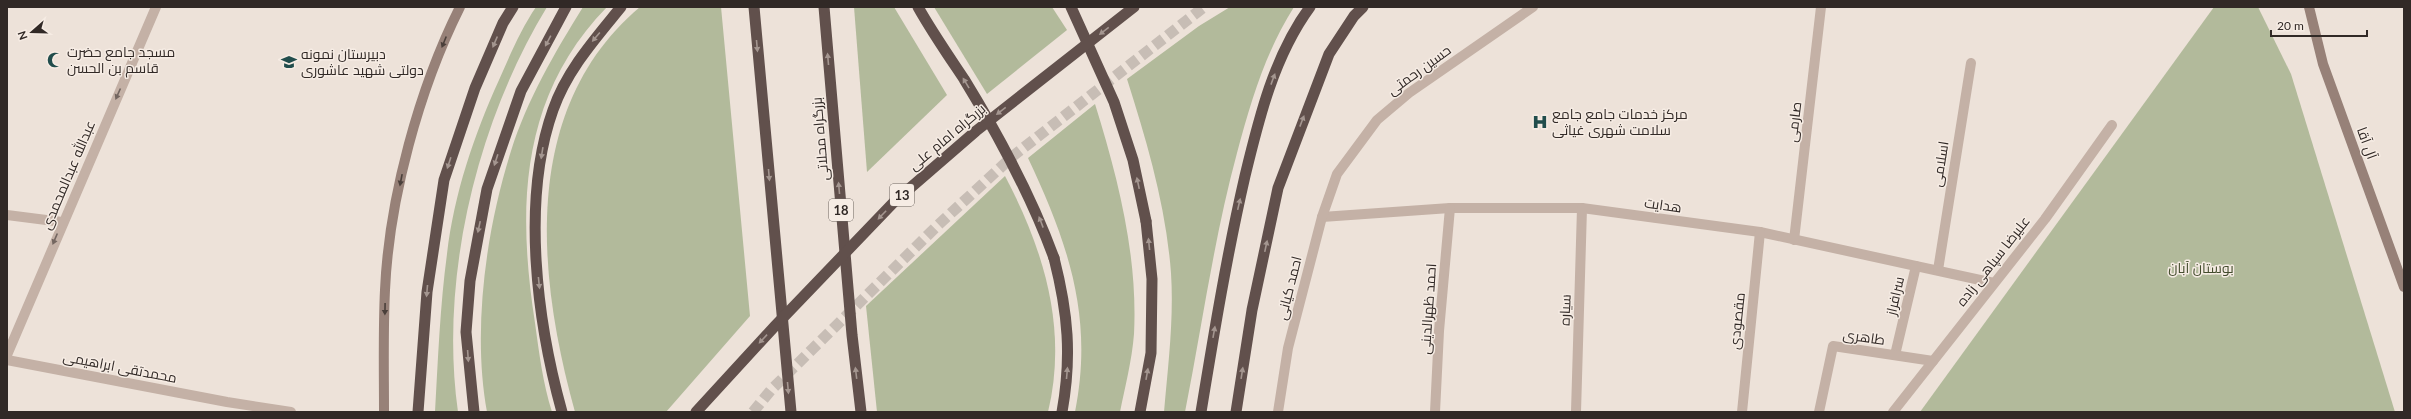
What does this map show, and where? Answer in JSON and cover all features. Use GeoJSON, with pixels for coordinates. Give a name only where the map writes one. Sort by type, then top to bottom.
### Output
{"type":"FeatureCollection","features":[{"type":"Feature","properties":{"kind":"highway"},"geometry":{"type":"LineString","coordinates":[[418,412],[427,292],[444,180],[475,88],[503,23],[513,7]]}},
{"type":"Feature","properties":{"kind":"highway"},"geometry":{"type":"LineString","coordinates":[[474,412],[466,332],[470,281],[487,189],[521,91],[566,7]]}},
{"type":"Feature","properties":{"kind":"highway"},"geometry":{"type":"LineString","coordinates":[[562,412],[555,385],[538,271],[536,224],[542,149],[553,109],[580,56],[621,7]]}},
{"type":"Feature","properties":{"kind":"highway"},"geometry":{"type":"LineString","coordinates":[[754,7],[791,412]]}},
{"type":"Feature","properties":{"kind":"highway","name":"بزرگراه محلاتی"},"geometry":{"type":"LineString","coordinates":[[824,7],[851,320],[861,412]]}},
{"type":"Feature","properties":{"kind":"highway"},"geometry":{"type":"LineString","coordinates":[[918,7],[964,80],[1021,179],[1038,215],[1054,258],[1065,303],[1068,336],[1068,365],[1062,412]]}},
{"type":"Feature","properties":{"kind":"highway"},"geometry":{"type":"LineString","coordinates":[[1071,7],[1114,102],[1133,160],[1146,221],[1152,279],[1151,353],[1140,412]]}},
{"type":"Feature","properties":{"kind":"highway","name":"بزرگراه امام علی"},"geometry":{"type":"LineString","coordinates":[[696,412],[775,326],[894,202],[976,131],[1134,7]]}},
{"type":"Feature","properties":{"kind":"highway"},"geometry":{"type":"LineString","coordinates":[[1201,412],[1231,239],[1258,123],[1277,69],[1298,24],[1310,7]]}},
{"type":"Feature","properties":{"kind":"highway"},"geometry":{"type":"LineString","coordinates":[[1236,412],[1252,310],[1278,188],[1329,54],[1354,16],[1363,7]]}},
{"type":"Feature","properties":{"kind":"main road"},"geometry":{"type":"LineString","coordinates":[[384,412],[385,290],[391,231],[403,171],[430,77],[460,7]]}},
{"type":"Feature","properties":{"kind":"main road","name":"آل آقا"},"geometry":{"type":"LineString","coordinates":[[2309,7],[2323,64],[2404,286]]}},
{"type":"Feature","properties":{"kind":"street","name":"عبدالله عبدالمحمدی"},"geometry":{"type":"LineString","coordinates":[[7,355],[62,222],[156,7]]}},
{"type":"Feature","properties":{"kind":"street","name":"حسین رحمتی"},"geometry":{"type":"LineString","coordinates":[[1337,174],[1377,120],[1409,93],[1533,7]]}},
{"type":"Feature","properties":{"kind":"street","name":"صارمی"},"geometry":{"type":"LineString","coordinates":[[1794,240],[1821,7]]}},
{"type":"Feature","properties":{"kind":"street","name":"اسلامی"},"geometry":{"type":"LineString","coordinates":[[1938,270],[1971,63]]}},
{"type":"Feature","properties":{"kind":"street","name":"علیرضا سپاهی زاده"},"geometry":{"type":"LineString","coordinates":[[1893,412],[2045,219],[2112,125]]}},
{"type":"Feature","properties":{"kind":"street","name":"احمد کیانی"},"geometry":{"type":"LineString","coordinates":[[1278,412],[1288,348],[1322,217],[1337,174]]}},
{"type":"Feature","properties":{"kind":"street","name":"هدایت"},"geometry":{"type":"LineString","coordinates":[[1322,217],[1450,208],[1582,208],[1760,232],[1994,282]]}},
{"type":"Feature","properties":{"kind":"street","name":"احمد ظهرالدینی"},"geometry":{"type":"LineString","coordinates":[[1435,412],[1439,331],[1450,208]]}},
{"type":"Feature","properties":{"kind":"street","name":"سیاره"},"geometry":{"type":"LineString","coordinates":[[1576,412],[1582,208]]}},
{"type":"Feature","properties":{"kind":"street"},"geometry":{"type":"LineString","coordinates":[[7,216],[62,222]]}},
{"type":"Feature","properties":{"kind":"street","name":"مقصودی"},"geometry":{"type":"LineString","coordinates":[[1742,412],[1760,232]]}},
{"type":"Feature","properties":{"kind":"street","name":"سرافراز"},"geometry":{"type":"LineString","coordinates":[[1895,355],[1916,266]]}},
{"type":"Feature","properties":{"kind":"street"},"geometry":{"type":"LineString","coordinates":[[2404,280],[2404,286]]}},
{"type":"Feature","properties":{"kind":"street","name":"طاهری"},"geometry":{"type":"LineString","coordinates":[[1819,412],[1833,346],[1933,361]]}},
{"type":"Feature","properties":{"kind":"street","name":"محمدتقی ابراهیمی"},"geometry":{"type":"LineString","coordinates":[[7,360],[227,402],[291,412]]}},
{"type":"Feature","properties":{"kind":"green space"},"geometry":{"type":"Polygon","coordinates":[[[536,7],[547,7],[522,52],[501,100],[483,150],[469,202],[459,255],[454,308],[453,361],[458,412],[435,412],[445,274],[450,232],[460,187],[481,122],[516,42],[536,7]]]}},
{"type":"Feature","properties":{"kind":"green space"},"geometry":{"type":"Polygon","coordinates":[[[583,7],[607,7],[578,41],[557,78],[541,116],[532,155],[527,196],[526,237],[529,280],[542,368],[552,412],[487,412],[481,348],[481,314],[488,247],[502,182],[511,151],[533,95],[562,41],[583,7]]]}},
{"type":"Feature","properties":{"kind":"green space"},"geometry":{"type":"Polygon","coordinates":[[[640,7],[721,7],[750,316],[666,412],[575,412],[562,359],[552,305],[547,250],[548,196],[557,143],[574,94],[601,48],[640,7]]]}},
{"type":"Feature","properties":{"kind":"green space"},"geometry":{"type":"Polygon","coordinates":[[[854,7],[894,7],[947,95],[867,172],[854,7]]]}},
{"type":"Feature","properties":{"kind":"green space"},"geometry":{"type":"Polygon","coordinates":[[[934,7],[1052,7],[1067,30],[987,94],[934,7]]]}},
{"type":"Feature","properties":{"kind":"green space"},"geometry":{"type":"Polygon","coordinates":[[[1230,7],[1294,7],[1267,60],[1254,96],[1237,153],[1215,250],[1185,412],[1164,412],[1172,308],[1171,273],[1165,223],[1155,174],[1127,79],[1199,26],[1230,7]]]}},
{"type":"Feature","properties":{"kind":"green space","name":"بوستان آبان"},"geometry":{"type":"Polygon","coordinates":[[[2214,7],[2258,7],[2291,74],[2395,412],[1920,412],[2214,7]]]}},
{"type":"Feature","properties":{"kind":"green space"},"geometry":{"type":"Polygon","coordinates":[[[1095,104],[1119,189],[1125,218],[1133,276],[1134,334],[1130,364],[1120,412],[1075,412],[1080,377],[1081,344],[1079,312],[1074,281],[1055,220],[1028,158],[1095,104]]]}},
{"type":"Feature","properties":{"kind":"green space"},"geometry":{"type":"Polygon","coordinates":[[[1005,176],[1031,232],[1049,291],[1055,351],[1053,381],[1048,412],[877,412],[866,306],[1005,176]]]}},
{"type":"Feature","properties":{"kind":"tunnel"},"geometry":{"type":"LineString","coordinates":[[753,412],[771,390],[937,226],[1013,156],[1204,7]]}},
{"type":"Feature","properties":{"kind":"place","name":"مسجد جامع حضرت قاسم بن الحسن"},"geometry":{"type":"Point","coordinates":[55,60]}},
{"type":"Feature","properties":{"kind":"place","name":"دبیرستان نمونه دولتی شهید عاشوری"},"geometry":{"type":"Point","coordinates":[289,62]}},
{"type":"Feature","properties":{"kind":"place","name":"مرکز خدمات جامع جامع سلامت شهری غیاثی"},"geometry":{"type":"Point","coordinates":[1540,122]}}]}
